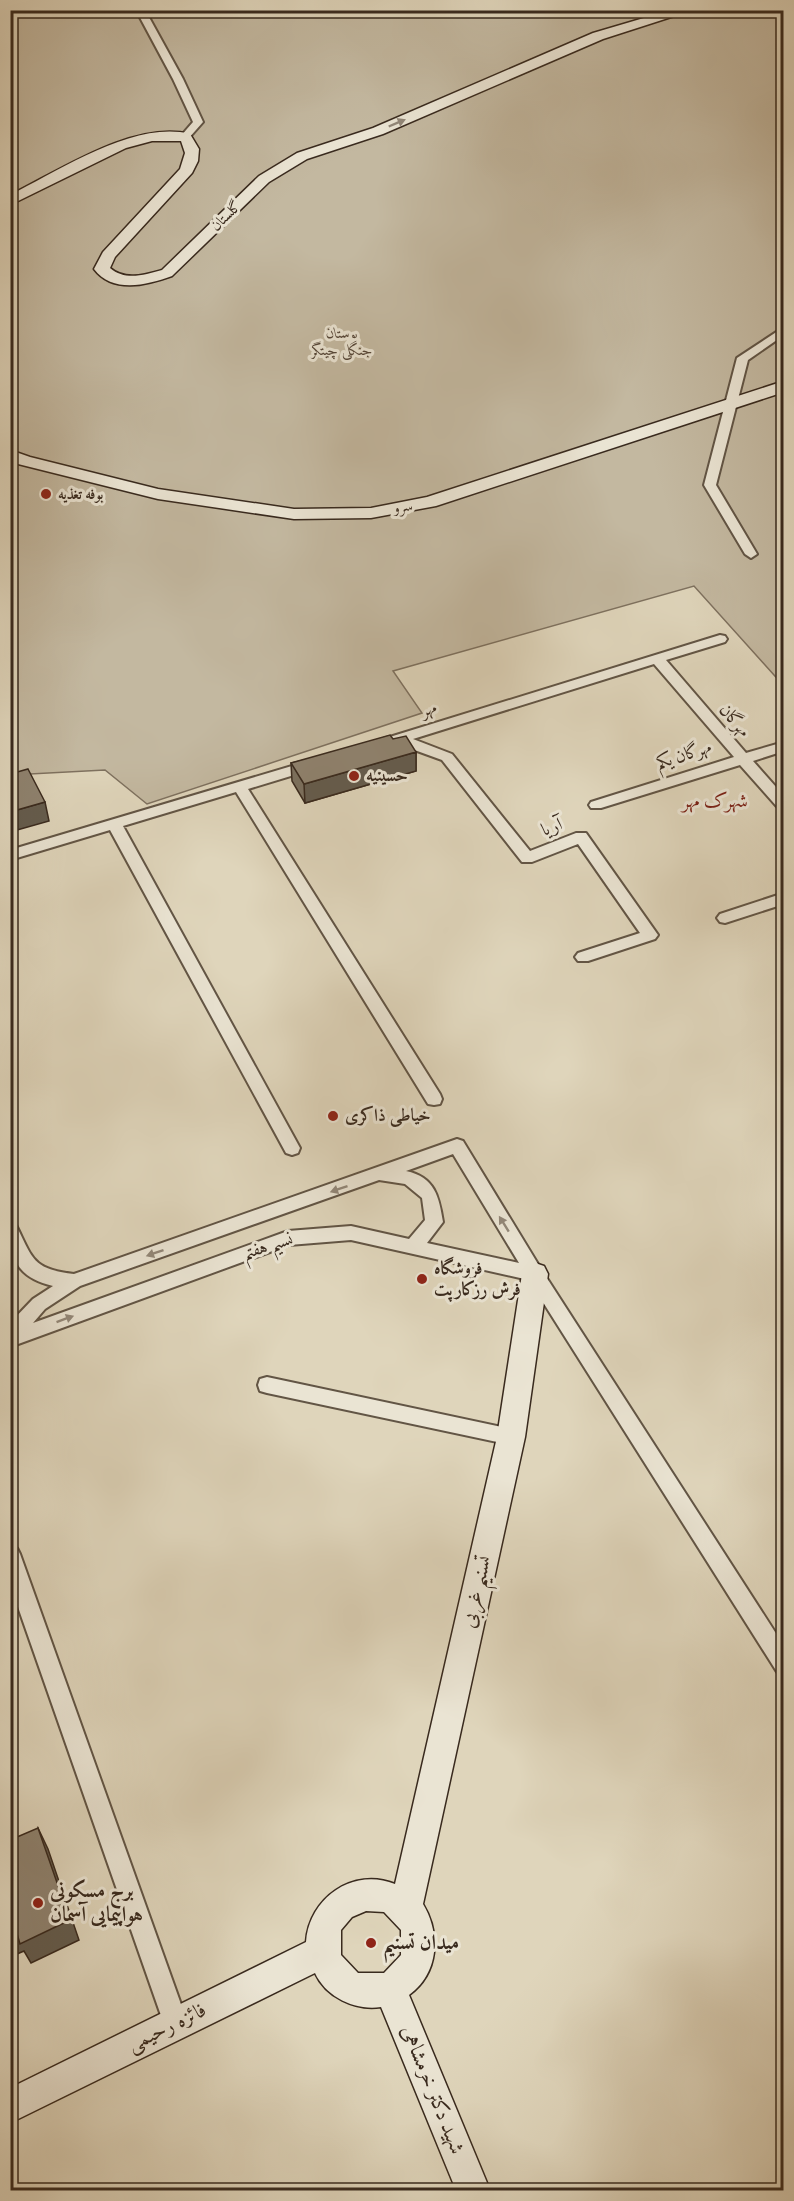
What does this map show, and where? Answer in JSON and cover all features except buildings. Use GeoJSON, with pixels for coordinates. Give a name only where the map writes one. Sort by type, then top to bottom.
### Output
{"type":"FeatureCollection","features":[{"type":"Feature","properties":{"kind":"street"},"geometry":{"type":"LineString","coordinates":[[10,201],[121,145],[140,138],[163,135],[185,137],[198,122],[178,79],[140,10]]}},
{"type":"Feature","properties":{"kind":"street"},"geometry":{"type":"LineString","coordinates":[[560,37],[661,10]]}},
{"type":"Feature","properties":{"kind":"street","name":"گلستان"},"geometry":{"type":"LineString","coordinates":[[185,137],[192,145],[193,153],[187,170],[108,255],[102,270],[108,275],[122,280],[148,280],[167,273],[264,179],[302,156],[378,131],[598,36],[687,10]]}},
{"type":"Feature","properties":{"kind":"street"},"geometry":{"type":"LineString","coordinates":[[302,156],[461,80]]}},
{"type":"Feature","properties":{"kind":"street"},"geometry":{"type":"LineString","coordinates":[[751,554],[710,485],[743,358],[783,330]]}},
{"type":"Feature","properties":{"kind":"street","name":"سرو"},"geometry":{"type":"LineString","coordinates":[[10,455],[24,461],[158,494],[294,514],[371,513],[430,502],[783,386]]}},
{"type":"Feature","properties":{"kind":"street","name":"مهر"},"geometry":{"type":"LineString","coordinates":[[366,749],[720,639]]}},
{"type":"Feature","properties":{"kind":"street","name":"مهرگان"},"geometry":{"type":"LineString","coordinates":[[657,659],[783,806]]}},
{"type":"Feature","properties":{"kind":"street","name":"آریا"},"geometry":{"type":"LineString","coordinates":[[399,738],[447,757],[527,858],[581,837],[650,935],[583,957]]}},
{"type":"Feature","properties":{"kind":"street","name":"مهرگان یکم"},"geometry":{"type":"LineString","coordinates":[[596,805],[783,746]]}},
{"type":"Feature","properties":{"kind":"street"},"geometry":{"type":"LineString","coordinates":[[10,855],[322,762]]}},
{"type":"Feature","properties":{"kind":"street"},"geometry":{"type":"LineString","coordinates":[[240,787],[434,1099]]}},
{"type":"Feature","properties":{"kind":"street"},"geometry":{"type":"LineString","coordinates":[[114,824],[292,1148]]}},
{"type":"Feature","properties":{"kind":"street"},"geometry":{"type":"LineString","coordinates":[[725,918],[783,898]]}},
{"type":"Feature","properties":{"kind":"street"},"geometry":{"type":"LineString","coordinates":[[10,1338],[39,1304],[74,1281],[457,1146],[535,1274],[783,1665]]}},
{"type":"Feature","properties":{"kind":"street"},"geometry":{"type":"LineString","coordinates":[[380,1175],[409,1178],[430,1195],[434,1222],[414,1245]]}},
{"type":"Feature","properties":{"kind":"street"},"geometry":{"type":"LineString","coordinates":[[10,1230],[32,1271],[50,1280],[74,1281]]}},
{"type":"Feature","properties":{"kind":"street","name":"نسیم هفتم"},"geometry":{"type":"LineString","coordinates":[[10,1338],[288,1238],[351,1233],[414,1245],[535,1274]]}},
{"type":"Feature","properties":{"kind":"street","name":"تسنیم غربی"},"geometry":{"type":"LineString","coordinates":[[406,1908],[511,1437],[535,1274]]}},
{"type":"Feature","properties":{"kind":"street"},"geometry":{"type":"LineString","coordinates":[[267,1385],[511,1437]]}},
{"type":"Feature","properties":{"kind":"street"},"geometry":{"type":"LineString","coordinates":[[10,1554],[176,2024]]}},
{"type":"Feature","properties":{"kind":"street"},"geometry":{"type":"LineString","coordinates":[[364,1893],[379,1893],[394,1898],[406,1908],[414,1920],[419,1936],[418,1952],[408,1973],[390,1989],[376,1993],[361,1992],[348,1987],[337,1978],[328,1965],[324,1951],[324,1935],[329,1920],[338,1907],[350,1898],[364,1893]]}},
{"type":"Feature","properties":{"kind":"street","name":"فائزه رحیمی"},"geometry":{"type":"LineString","coordinates":[[10,2106],[324,1951]]}},
{"type":"Feature","properties":{"kind":"street","name":"شهید دکتر خرمشاهی"},"geometry":{"type":"LineString","coordinates":[[390,1989],[473,2190]]}},
{"type":"Feature","properties":{"kind":"green space","name":"بوستان جنگلی چیتگر"},"geometry":{"type":"Polygon","coordinates":[[[11,11],[783,11],[783,685],[694,586],[393,671],[422,713],[147,804],[105,770],[11,775],[11,11]]]}},
{"type":"Feature","properties":{"kind":"place","name":"بوفه تغذیه"},"geometry":{"type":"Point","coordinates":[46,494]}},
{"type":"Feature","properties":{"kind":"place","name":"حسینیه"},"geometry":{"type":"Point","coordinates":[354,776]}},
{"type":"Feature","properties":{"kind":"place","name":"خیاطی ذاکری"},"geometry":{"type":"Point","coordinates":[333,1116]}},
{"type":"Feature","properties":{"kind":"place","name":"فروشگاه فرش رزکارپت"},"geometry":{"type":"Point","coordinates":[422,1279]}},
{"type":"Feature","properties":{"kind":"place","name":"برج مسکونی هواپیمایی آسمان"},"geometry":{"type":"Point","coordinates":[38,1903]}},
{"type":"Feature","properties":{"kind":"place","name":"میدان تسنیم"},"geometry":{"type":"Point","coordinates":[371,1943]}},
{"type":"Feature","properties":{"kind":"district","name":"شهرک مهر"},"geometry":{"type":"Point","coordinates":[715,801]}}]}
